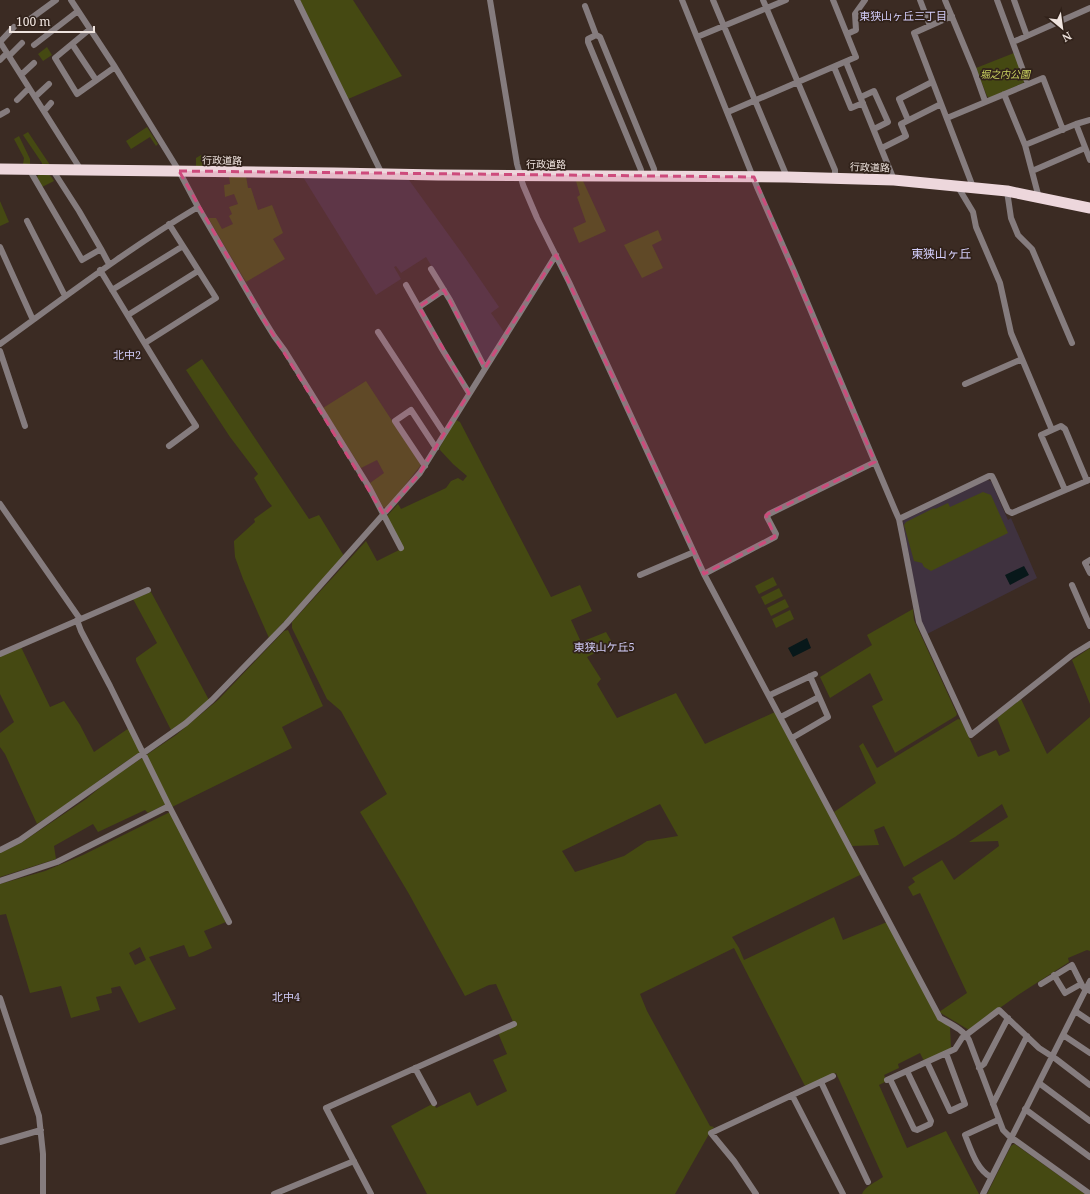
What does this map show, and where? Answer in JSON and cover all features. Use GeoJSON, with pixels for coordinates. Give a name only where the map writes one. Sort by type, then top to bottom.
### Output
{"type":"FeatureCollection","features":[{"type":"Feature","properties":{"kind":"highway","name":"行政道路"},"geometry":{"type":"LineString","coordinates":[[0,168],[520,176],[786,177],[894,180],[1007,191],[1090,208]]}},
{"type":"Feature","properties":{"kind":"street"},"geometry":{"type":"LineString","coordinates":[[26,22],[56,0]]}},
{"type":"Feature","properties":{"kind":"street"},"geometry":{"type":"LineString","coordinates":[[71,0],[115,67],[179,171],[198,207],[261,315],[319,405],[369,487],[401,548]]}},
{"type":"Feature","properties":{"kind":"street"},"geometry":{"type":"LineString","coordinates":[[297,0],[382,174]]}},
{"type":"Feature","properties":{"kind":"street"},"geometry":{"type":"LineString","coordinates":[[490,0],[520,176],[537,218],[556,255],[704,574],[940,1018],[966,1035],[1003,1130],[1011,1138],[1089,1191]]}},
{"type":"Feature","properties":{"kind":"street"},"geometry":{"type":"LineString","coordinates":[[682,0],[760,195],[794,271],[898,519],[919,622],[970,735],[1072,655],[1090,644]]}},
{"type":"Feature","properties":{"kind":"street"},"geometry":{"type":"LineString","coordinates":[[713,0],[786,177]]}},
{"type":"Feature","properties":{"kind":"street"},"geometry":{"type":"LineString","coordinates":[[763,0],[835,170],[835,178]]}},
{"type":"Feature","properties":{"kind":"street"},"geometry":{"type":"LineString","coordinates":[[697,38],[786,0]]}},
{"type":"Feature","properties":{"kind":"street"},"geometry":{"type":"LineString","coordinates":[[728,112],[856,57],[833,0]]}},
{"type":"Feature","properties":{"kind":"street"},"geometry":{"type":"LineString","coordinates":[[847,34],[856,30],[855,14],[865,0]]}},
{"type":"Feature","properties":{"kind":"street"},"geometry":{"type":"LineString","coordinates":[[920,0],[930,26]]}},
{"type":"Feature","properties":{"kind":"street"},"geometry":{"type":"LineString","coordinates":[[945,0],[974,70],[985,102]]}},
{"type":"Feature","properties":{"kind":"street"},"geometry":{"type":"LineString","coordinates":[[997,0],[1028,84]]}},
{"type":"Feature","properties":{"kind":"street"},"geometry":{"type":"LineString","coordinates":[[1014,0],[1027,36]]}},
{"type":"Feature","properties":{"kind":"street"},"geometry":{"type":"LineString","coordinates":[[585,6],[596,35],[600,37],[603,44],[654,169],[655,176]]}},
{"type":"Feature","properties":{"kind":"street"},"geometry":{"type":"LineString","coordinates":[[1013,42],[1090,8]]}},
{"type":"Feature","properties":{"kind":"street"},"geometry":{"type":"LineString","coordinates":[[34,45],[78,11]]}},
{"type":"Feature","properties":{"kind":"street"},"geometry":{"type":"LineString","coordinates":[[952,16],[914,33],[973,188]]}},
{"type":"Feature","properties":{"kind":"street"},"geometry":{"type":"LineString","coordinates":[[14,27],[0,42],[81,170]]}},
{"type":"Feature","properties":{"kind":"street"},"geometry":{"type":"LineString","coordinates":[[90,29],[55,58],[77,94],[115,67]]}},
{"type":"Feature","properties":{"kind":"street"},"geometry":{"type":"LineString","coordinates":[[596,35],[589,38],[588,42],[641,170],[641,176]]}},
{"type":"Feature","properties":{"kind":"street"},"geometry":{"type":"LineString","coordinates":[[0,60],[22,43]]}},
{"type":"Feature","properties":{"kind":"street"},"geometry":{"type":"LineString","coordinates":[[72,44],[96,80]]}},
{"type":"Feature","properties":{"kind":"street"},"geometry":{"type":"LineString","coordinates":[[846,62],[894,180]]}},
{"type":"Feature","properties":{"kind":"street"},"geometry":{"type":"LineString","coordinates":[[21,75],[34,63]]}},
{"type":"Feature","properties":{"kind":"street"},"geometry":{"type":"LineString","coordinates":[[834,67],[851,108],[874,91],[888,122],[874,129]]}},
{"type":"Feature","properties":{"kind":"street"},"geometry":{"type":"LineString","coordinates":[[947,118],[1043,78],[1063,130]]}},
{"type":"Feature","properties":{"kind":"street"},"geometry":{"type":"LineString","coordinates":[[908,120],[899,98],[932,82]]}},
{"type":"Feature","properties":{"kind":"street"},"geometry":{"type":"LineString","coordinates":[[35,98],[49,84]]}},
{"type":"Feature","properties":{"kind":"street"},"geometry":{"type":"LineString","coordinates":[[17,100],[29,88]]}},
{"type":"Feature","properties":{"kind":"street"},"geometry":{"type":"LineString","coordinates":[[1004,94],[1025,145],[1039,198]]}},
{"type":"Feature","properties":{"kind":"street"},"geometry":{"type":"LineString","coordinates":[[44,111],[51,103]]}},
{"type":"Feature","properties":{"kind":"street"},"geometry":{"type":"LineString","coordinates":[[882,148],[906,136],[900,124],[941,104]]}},
{"type":"Feature","properties":{"kind":"street"},"geometry":{"type":"LineString","coordinates":[[0,115],[7,111]]}},
{"type":"Feature","properties":{"kind":"street"},"geometry":{"type":"LineString","coordinates":[[1025,145],[1076,124],[1090,120]]}},
{"type":"Feature","properties":{"kind":"street"},"geometry":{"type":"LineString","coordinates":[[1076,124],[1090,160]]}},
{"type":"Feature","properties":{"kind":"street"},"geometry":{"type":"LineString","coordinates":[[1032,171],[1085,148]]}},
{"type":"Feature","properties":{"kind":"street"},"geometry":{"type":"LineString","coordinates":[[29,169],[82,260],[101,249]]}},
{"type":"Feature","properties":{"kind":"street"},"geometry":{"type":"LineString","coordinates":[[52,169],[79,211],[109,264]]}},
{"type":"Feature","properties":{"kind":"street"},"geometry":{"type":"LineString","coordinates":[[957,186],[973,212],[976,227],[1000,283],[1011,333],[1052,430]]}},
{"type":"Feature","properties":{"kind":"street"},"geometry":{"type":"LineString","coordinates":[[1007,191],[1011,218],[1018,235],[1032,249],[1072,343]]}},
{"type":"Feature","properties":{"kind":"street"},"geometry":{"type":"LineString","coordinates":[[0,344],[100,270],[169,224],[198,207]]}},
{"type":"Feature","properties":{"kind":"street"},"geometry":{"type":"LineString","coordinates":[[27,221],[65,296]]}},
{"type":"Feature","properties":{"kind":"street"},"geometry":{"type":"LineString","coordinates":[[145,343],[216,298],[169,224]]}},
{"type":"Feature","properties":{"kind":"street"},"geometry":{"type":"LineString","coordinates":[[112,290],[183,246]]}},
{"type":"Feature","properties":{"kind":"street"},"geometry":{"type":"LineString","coordinates":[[0,247],[33,320]]}},
{"type":"Feature","properties":{"kind":"street"},"geometry":{"type":"LineString","coordinates":[[0,850],[20,840],[186,723],[212,700],[286,624],[384,515],[425,466],[444,433],[556,255]]}},
{"type":"Feature","properties":{"kind":"street"},"geometry":{"type":"LineString","coordinates":[[431,269],[444,290],[485,368]]}},
{"type":"Feature","properties":{"kind":"street"},"geometry":{"type":"LineString","coordinates":[[100,270],[196,426],[169,446]]}},
{"type":"Feature","properties":{"kind":"street"},"geometry":{"type":"LineString","coordinates":[[128,315],[198,271]]}},
{"type":"Feature","properties":{"kind":"street"},"geometry":{"type":"LineString","coordinates":[[406,285],[469,393]]}},
{"type":"Feature","properties":{"kind":"street"},"geometry":{"type":"LineString","coordinates":[[419,307],[444,290]]}},
{"type":"Feature","properties":{"kind":"street"},"geometry":{"type":"LineString","coordinates":[[378,332],[444,433]]}},
{"type":"Feature","properties":{"kind":"street"},"geometry":{"type":"LineString","coordinates":[[0,351],[25,426]]}},
{"type":"Feature","properties":{"kind":"street"},"geometry":{"type":"LineString","coordinates":[[965,384],[1022,359]]}},
{"type":"Feature","properties":{"kind":"street"},"geometry":{"type":"LineString","coordinates":[[425,466],[395,421],[410,410],[436,448]]}},
{"type":"Feature","properties":{"kind":"street"},"geometry":{"type":"LineString","coordinates":[[898,519],[989,476],[992,476],[1010,513],[1014,512],[1065,490],[1088,480],[1065,429],[1061,426],[1041,435],[1065,490]]}},
{"type":"Feature","properties":{"kind":"street"},"geometry":{"type":"LineString","coordinates":[[704,574],[775,538],[776,534],[768,517],[769,514],[875,462]]}},
{"type":"Feature","properties":{"kind":"street"},"geometry":{"type":"LineString","coordinates":[[0,504],[78,620],[81,631],[229,922]]}},
{"type":"Feature","properties":{"kind":"street"},"geometry":{"type":"LineString","coordinates":[[640,575],[694,552]]}},
{"type":"Feature","properties":{"kind":"street"},"geometry":{"type":"LineString","coordinates":[[1090,560],[1085,563],[1090,573]]}},
{"type":"Feature","properties":{"kind":"street"},"geometry":{"type":"LineString","coordinates":[[1072,584],[1090,626]]}},
{"type":"Feature","properties":{"kind":"street"},"geometry":{"type":"LineString","coordinates":[[0,654],[148,590]]}},
{"type":"Feature","properties":{"kind":"street"},"geometry":{"type":"LineString","coordinates":[[770,696],[812,675],[819,697],[828,717],[792,738]]}},
{"type":"Feature","properties":{"kind":"street"},"geometry":{"type":"LineString","coordinates":[[781,717],[819,697]]}},
{"type":"Feature","properties":{"kind":"street"},"geometry":{"type":"LineString","coordinates":[[0,881],[57,862],[169,806]]}},
{"type":"Feature","properties":{"kind":"street"},"geometry":{"type":"LineString","coordinates":[[1041,984],[1072,964],[1081,984],[1088,990]]}},
{"type":"Feature","properties":{"kind":"street"},"geometry":{"type":"LineString","coordinates":[[1054,975],[1065,993],[1081,984]]}},
{"type":"Feature","properties":{"kind":"street"},"geometry":{"type":"LineString","coordinates":[[983,1194],[1075,1011],[1088,990],[1090,981]]}},
{"type":"Feature","properties":{"kind":"street"},"geometry":{"type":"LineString","coordinates":[[0,998],[39,1116],[43,1154],[44,1194]]}},
{"type":"Feature","properties":{"kind":"street"},"geometry":{"type":"LineString","coordinates":[[907,1071],[931,1121],[930,1124],[917,1130],[914,1129],[889,1079],[955,1049],[962,1038],[999,1010],[1039,1048],[1090,1085]]}},
{"type":"Feature","properties":{"kind":"street"},"geometry":{"type":"LineString","coordinates":[[1075,1011],[1090,1021]]}},
{"type":"Feature","properties":{"kind":"street"},"geometry":{"type":"LineString","coordinates":[[979,1068],[984,1064],[1008,1018]]}},
{"type":"Feature","properties":{"kind":"street"},"geometry":{"type":"LineString","coordinates":[[371,1194],[326,1108],[514,1024]]}},
{"type":"Feature","properties":{"kind":"street"},"geometry":{"type":"LineString","coordinates":[[1063,1035],[1090,1053]]}},
{"type":"Feature","properties":{"kind":"street"},"geometry":{"type":"LineString","coordinates":[[993,1104],[1027,1036]]}},
{"type":"Feature","properties":{"kind":"street"},"geometry":{"type":"LineString","coordinates":[[926,1062],[950,1111],[965,1104],[946,1053]]}},
{"type":"Feature","properties":{"kind":"street"},"geometry":{"type":"LineString","coordinates":[[415,1068],[434,1103]]}},
{"type":"Feature","properties":{"kind":"street"},"geometry":{"type":"LineString","coordinates":[[756,1194],[734,1161],[711,1133],[833,1076]]}},
{"type":"Feature","properties":{"kind":"street"},"geometry":{"type":"LineString","coordinates":[[821,1082],[868,1182]]}},
{"type":"Feature","properties":{"kind":"street"},"geometry":{"type":"LineString","coordinates":[[1039,1083],[1090,1121]]}},
{"type":"Feature","properties":{"kind":"street"},"geometry":{"type":"LineString","coordinates":[[792,1095],[842,1193],[835,1194]]}},
{"type":"Feature","properties":{"kind":"street"},"geometry":{"type":"LineString","coordinates":[[1025,1109],[1090,1157]]}},
{"type":"Feature","properties":{"kind":"street"},"geometry":{"type":"LineString","coordinates":[[991,1178],[980,1169],[964,1135],[998,1120]]}},
{"type":"Feature","properties":{"kind":"street"},"geometry":{"type":"LineString","coordinates":[[0,1142],[41,1130]]}},
{"type":"Feature","properties":{"kind":"street"},"geometry":{"type":"LineString","coordinates":[[274,1194],[354,1161]]}},
{"type":"Feature","properties":{"kind":"highlighted area"},"geometry":{"type":"Polygon","coordinates":[[[179,171],[754,177],[875,462],[766,515],[775,537],[704,574],[556,255],[485,368],[444,290],[419,307],[469,393],[420,473],[384,515],[261,315],[179,171]]]}},
{"type":"Feature","properties":{"kind":"shaded area"},"geometry":{"type":"Polygon","coordinates":[[[303,177],[409,180],[499,307],[491,313],[504,332],[486,363],[426,257],[401,273],[396,266],[394,267],[401,279],[376,295],[303,177]]]}},
{"type":"Feature","properties":{"kind":"shaded area"},"geometry":{"type":"Polygon","coordinates":[[[987,480],[991,481],[1008,520],[1011,518],[1037,578],[927,634],[921,622],[903,522],[904,520],[987,480]]]}},
{"type":"Feature","properties":{"kind":"shaded area"},"geometry":{"type":"Polygon","coordinates":[[[1024,566],[1029,575],[1010,585],[1005,575],[1024,566]]]}},
{"type":"Feature","properties":{"kind":"shaded area"},"geometry":{"type":"Polygon","coordinates":[[[807,638],[811,648],[793,657],[788,648],[807,638]]]}},
{"type":"Feature","properties":{"kind":"green space"},"geometry":{"type":"Polygon","coordinates":[[[300,0],[353,0],[402,76],[348,99],[300,0]]]}},
{"type":"Feature","properties":{"kind":"green space"},"geometry":{"type":"Polygon","coordinates":[[[47,47],[52,55],[43,61],[38,54],[47,47]]]}},
{"type":"Feature","properties":{"kind":"green space","name":"堀之内公園"},"geometry":{"type":"Polygon","coordinates":[[[1014,53],[1025,81],[989,98],[976,68],[1014,53]]]}},
{"type":"Feature","properties":{"kind":"green space"},"geometry":{"type":"Polygon","coordinates":[[[147,127],[158,144],[156,146],[150,137],[131,149],[126,141],[147,127]]]}},
{"type":"Feature","properties":{"kind":"green space"},"geometry":{"type":"Polygon","coordinates":[[[28,132],[50,165],[42,165],[23,135],[28,132]]]}},
{"type":"Feature","properties":{"kind":"green space"},"geometry":{"type":"Polygon","coordinates":[[[19,136],[30,159],[30,165],[23,164],[24,158],[14,139],[19,136]]]}},
{"type":"Feature","properties":{"kind":"green space"},"geometry":{"type":"Polygon","coordinates":[[[201,155],[204,161],[204,167],[196,167],[196,158],[201,155]]]}},
{"type":"Feature","properties":{"kind":"green space"},"geometry":{"type":"Polygon","coordinates":[[[39,174],[48,174],[54,181],[42,187],[37,177],[39,174]]]}},
{"type":"Feature","properties":{"kind":"green space"},"geometry":{"type":"Polygon","coordinates":[[[229,176],[246,176],[248,188],[251,188],[258,210],[272,205],[283,233],[273,239],[285,259],[246,282],[208,218],[216,218],[222,229],[233,224],[229,216],[232,214],[229,207],[238,204],[234,194],[225,197],[224,185],[230,184],[229,176]]]}},
{"type":"Feature","properties":{"kind":"green space"},"geometry":{"type":"Polygon","coordinates":[[[576,181],[583,181],[606,231],[579,243],[573,228],[586,222],[577,197],[580,195],[576,181]]]}},
{"type":"Feature","properties":{"kind":"green space"},"geometry":{"type":"Polygon","coordinates":[[[0,201],[9,222],[0,226],[0,201]]]}},
{"type":"Feature","properties":{"kind":"green space"},"geometry":{"type":"Polygon","coordinates":[[[658,230],[662,240],[652,245],[663,268],[642,278],[624,245],[658,230]]]}},
{"type":"Feature","properties":{"kind":"green space"},"geometry":{"type":"Polygon","coordinates":[[[202,359],[309,519],[319,515],[344,556],[269,638],[235,557],[234,541],[255,522],[254,519],[272,506],[254,478],[258,474],[230,437],[186,370],[202,359]]]}},
{"type":"Feature","properties":{"kind":"green space"},"geometry":{"type":"Polygon","coordinates":[[[366,381],[421,465],[387,508],[383,507],[370,483],[384,473],[377,460],[361,468],[323,408],[366,381]]]}},
{"type":"Feature","properties":{"kind":"green space"},"geometry":{"type":"Polygon","coordinates":[[[456,420],[460,422],[551,597],[580,585],[592,611],[571,620],[581,642],[606,632],[613,644],[587,657],[601,679],[597,684],[617,718],[676,693],[705,744],[775,712],[862,874],[732,937],[744,960],[834,917],[843,940],[887,922],[942,1021],[950,1027],[951,1048],[924,1061],[920,1053],[898,1064],[899,1068],[884,1075],[887,1081],[879,1085],[907,1148],[946,1131],[979,1194],[862,1194],[868,1186],[883,1177],[836,1073],[805,1086],[734,948],[640,994],[647,1011],[710,1126],[714,1127],[675,1194],[427,1194],[391,1126],[434,1103],[436,1108],[470,1092],[477,1106],[507,1091],[493,1060],[507,1054],[498,1033],[515,1026],[496,984],[489,985],[465,996],[409,894],[360,812],[387,794],[341,711],[327,699],[292,628],[292,622],[366,541],[377,561],[403,548],[387,516],[398,504],[401,509],[446,488],[451,481],[458,478],[463,481],[467,476],[453,464],[440,450],[440,447],[456,420]],[[660,804],[562,851],[575,872],[624,856],[647,841],[678,836],[660,804]]]}},
{"type":"Feature","properties":{"kind":"green space"},"geometry":{"type":"Polygon","coordinates":[[[983,492],[991,495],[1008,533],[931,571],[924,567],[922,563],[914,561],[904,525],[906,522],[934,508],[935,509],[948,503],[950,507],[983,492]]]}},
{"type":"Feature","properties":{"kind":"green space"},"geometry":{"type":"Polygon","coordinates":[[[773,577],[777,585],[759,594],[755,586],[773,577]]]}},
{"type":"Feature","properties":{"kind":"green space"},"geometry":{"type":"Polygon","coordinates":[[[779,588],[783,596],[765,605],[761,597],[779,588]]]}},
{"type":"Feature","properties":{"kind":"green space"},"geometry":{"type":"Polygon","coordinates":[[[151,592],[209,700],[193,715],[171,730],[136,661],[136,658],[157,643],[133,599],[151,592]]]}},
{"type":"Feature","properties":{"kind":"green space"},"geometry":{"type":"Polygon","coordinates":[[[785,599],[789,607],[771,616],[767,608],[785,599]]]}},
{"type":"Feature","properties":{"kind":"green space"},"geometry":{"type":"Polygon","coordinates":[[[913,609],[914,620],[957,714],[895,753],[872,706],[883,700],[870,673],[830,698],[820,677],[872,645],[867,635],[913,609]]]}},
{"type":"Feature","properties":{"kind":"green space"},"geometry":{"type":"Polygon","coordinates":[[[790,610],[794,619],[776,628],[772,619],[790,610]]]}},
{"type":"Feature","properties":{"kind":"green space"},"geometry":{"type":"Polygon","coordinates":[[[288,630],[323,706],[282,727],[292,748],[172,807],[170,802],[148,813],[145,810],[98,832],[93,824],[54,846],[56,859],[0,877],[0,853],[21,843],[176,735],[218,700],[284,631],[288,630]]]}},
{"type":"Feature","properties":{"kind":"green space"},"geometry":{"type":"Polygon","coordinates":[[[21,647],[50,707],[64,701],[80,725],[94,752],[129,728],[140,752],[105,776],[81,795],[37,824],[5,754],[0,747],[0,733],[14,722],[0,694],[0,656],[21,647]]]}},
{"type":"Feature","properties":{"kind":"green space"},"geometry":{"type":"Polygon","coordinates":[[[1090,648],[1090,704],[1072,660],[1090,648]]]}},
{"type":"Feature","properties":{"kind":"green space"},"geometry":{"type":"Polygon","coordinates":[[[1021,699],[1047,754],[1090,717],[1090,951],[1087,950],[1068,958],[1069,962],[1018,995],[969,1030],[939,1012],[967,993],[920,893],[913,896],[908,887],[915,882],[912,878],[942,860],[954,880],[999,846],[998,841],[969,842],[1008,817],[1002,804],[955,837],[904,867],[884,826],[874,830],[879,845],[852,846],[834,812],[876,783],[859,746],[863,743],[877,768],[958,719],[961,720],[978,757],[996,750],[999,756],[1010,751],[997,718],[1021,699]]]}},
{"type":"Feature","properties":{"kind":"green space"},"geometry":{"type":"Polygon","coordinates":[[[170,812],[226,922],[204,931],[212,948],[189,957],[184,945],[149,957],[176,1009],[139,1023],[120,986],[111,988],[112,993],[96,997],[100,1010],[71,1018],[61,986],[30,993],[6,914],[0,915],[0,884],[45,871],[83,855],[170,812]],[[140,947],[129,953],[135,965],[146,960],[140,947]]]}},
{"type":"Feature","properties":{"kind":"green space"},"geometry":{"type":"Polygon","coordinates":[[[1014,1144],[1085,1194],[987,1194],[1011,1146],[1014,1144]]]}},
{"type":"Feature","properties":{"kind":"district","name":"東狭山ヶ丘三丁目"},"geometry":{"type":"Point","coordinates":[903,16]}},
{"type":"Feature","properties":{"kind":"district","name":"東狭山ヶ丘"},"geometry":{"type":"Point","coordinates":[941,254]}},
{"type":"Feature","properties":{"kind":"district","name":"北中2"},"geometry":{"type":"Point","coordinates":[127,355]}},
{"type":"Feature","properties":{"kind":"district","name":"東狭山ケ丘5"},"geometry":{"type":"Point","coordinates":[604,647]}},
{"type":"Feature","properties":{"kind":"district","name":"北中4"},"geometry":{"type":"Point","coordinates":[286,997]}}]}
